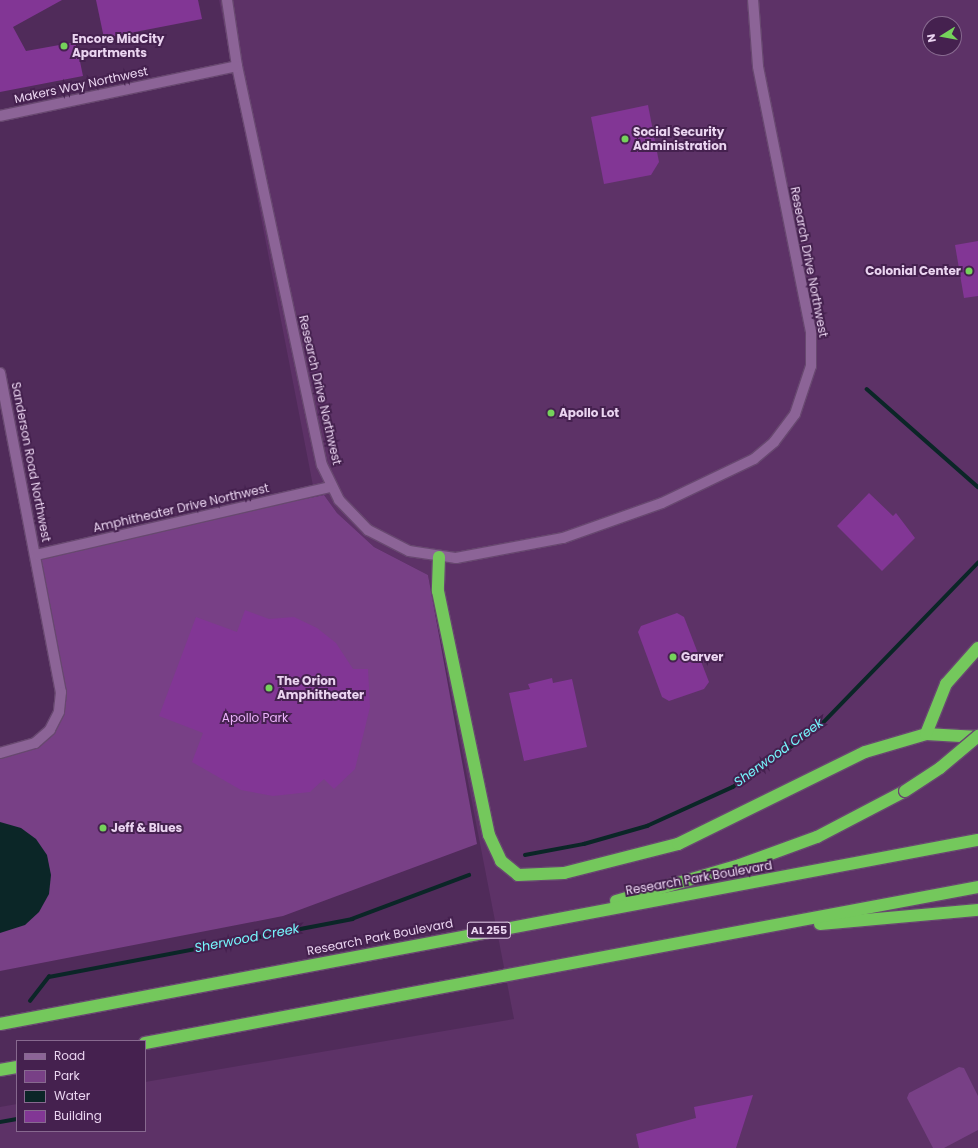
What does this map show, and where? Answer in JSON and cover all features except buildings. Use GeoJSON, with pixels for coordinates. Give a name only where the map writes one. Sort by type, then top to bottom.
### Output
{"type":"FeatureCollection","features":[{"type":"Feature","properties":{"kind":"highway"},"geometry":{"type":"LineString","coordinates":[[439,558],[438,591],[489,835],[501,861],[518,875],[564,873],[678,844],[865,752],[926,734],[978,737]]}},
{"type":"Feature","properties":{"kind":"highway"},"geometry":{"type":"LineString","coordinates":[[926,734],[946,684],[978,648]]}},
{"type":"Feature","properties":{"kind":"highway"},"geometry":{"type":"LineString","coordinates":[[556,919],[740,865],[817,837],[905,790],[940,768],[978,737]]}},
{"type":"Feature","properties":{"kind":"highway","name":"Research Park Boulevard"},"geometry":{"type":"LineString","coordinates":[[0,1024],[978,840]]}},
{"type":"Feature","properties":{"kind":"highway"},"geometry":{"type":"LineString","coordinates":[[146,1043],[755,930],[978,887]]}},
{"type":"Feature","properties":{"kind":"highway"},"geometry":{"type":"LineString","coordinates":[[755,930],[978,910]]}},
{"type":"Feature","properties":{"kind":"highway"},"geometry":{"type":"LineString","coordinates":[[0,1070],[16,1067]]}},
{"type":"Feature","properties":{"kind":"street","name":"Research Drive Northwest"},"geometry":{"type":"LineString","coordinates":[[227,0],[237,66],[316,446],[331,487],[345,508],[368,530],[409,551],[439,558],[470,558],[525,547],[601,526],[662,503],[754,459],[774,442],[795,414],[811,366],[811,332],[758,66],[753,0]]}},
{"type":"Feature","properties":{"kind":"street","name":"Makers Way Northwest"},"geometry":{"type":"LineString","coordinates":[[0,116],[237,66]]}},
{"type":"Feature","properties":{"kind":"street","name":"Sanderson Road Northwest"},"geometry":{"type":"LineString","coordinates":[[0,374],[62,692],[59,712],[50,730],[35,743],[0,753]]}},
{"type":"Feature","properties":{"kind":"street","name":"Amphitheater Drive Northwest"},"geometry":{"type":"LineString","coordinates":[[36,555],[331,487]]}},
{"type":"Feature","properties":{"kind":"shaded area"},"geometry":{"type":"Polygon","coordinates":[[[219,0],[978,0],[978,1148],[0,1148],[0,1107],[16,1104],[16,1132],[146,1132],[146,1082],[514,1019],[428,575],[374,547],[337,513],[324,495],[315,496],[219,0]]]}},
{"type":"Feature","properties":{"kind":"green space","name":"Apollo Park"},"geometry":{"type":"Polygon","coordinates":[[[324,495],[337,513],[374,547],[428,575],[477,844],[283,916],[0,971],[0,753],[35,743],[59,712],[36,555],[324,495]]]}},
{"type":"Feature","properties":{"kind":"green space"},"geometry":{"type":"Polygon","coordinates":[[[959,1067],[964,1068],[978,1096],[978,1130],[944,1148],[933,1148],[907,1098],[909,1093],[959,1067]]]}},
{"type":"Feature","properties":{"kind":"water"},"geometry":{"type":"Polygon","coordinates":[[[0,822],[21,828],[36,839],[47,855],[51,875],[49,894],[39,912],[25,925],[0,933],[0,822]]]}},
{"type":"Feature","properties":{"kind":"waterway"},"geometry":{"type":"LineString","coordinates":[[867,389],[978,487]]}},
{"type":"Feature","properties":{"kind":"waterway","name":"Sherwood Creek"},"geometry":{"type":"LineString","coordinates":[[525,855],[584,844],[647,826],[733,787],[818,728],[978,563]]}},
{"type":"Feature","properties":{"kind":"waterway","name":"Sherwood Creek"},"geometry":{"type":"LineString","coordinates":[[30,1001],[49,977],[352,919],[469,875]]}},
{"type":"Feature","properties":{"kind":"waterway","name":"Sherwood Creek"},"geometry":{"type":"LineString","coordinates":[[0,1122],[16,1119]]}},
{"type":"Feature","properties":{"kind":"place","name":"Encore MidCity Apartments"},"geometry":{"type":"Point","coordinates":[64,46]}},
{"type":"Feature","properties":{"kind":"place","name":"Social Security Administration"},"geometry":{"type":"Point","coordinates":[625,139]}},
{"type":"Feature","properties":{"kind":"place","name":"Colonial Center"},"geometry":{"type":"Point","coordinates":[969,271]}},
{"type":"Feature","properties":{"kind":"place","name":"Apollo Lot"},"geometry":{"type":"Point","coordinates":[551,413]}},
{"type":"Feature","properties":{"kind":"place","name":"Garver"},"geometry":{"type":"Point","coordinates":[673,657]}},
{"type":"Feature","properties":{"kind":"place","name":"The Orion Amphitheater"},"geometry":{"type":"Point","coordinates":[269,688]}},
{"type":"Feature","properties":{"kind":"place","name":"Jeff & Blues"},"geometry":{"type":"Point","coordinates":[103,828]}}]}
